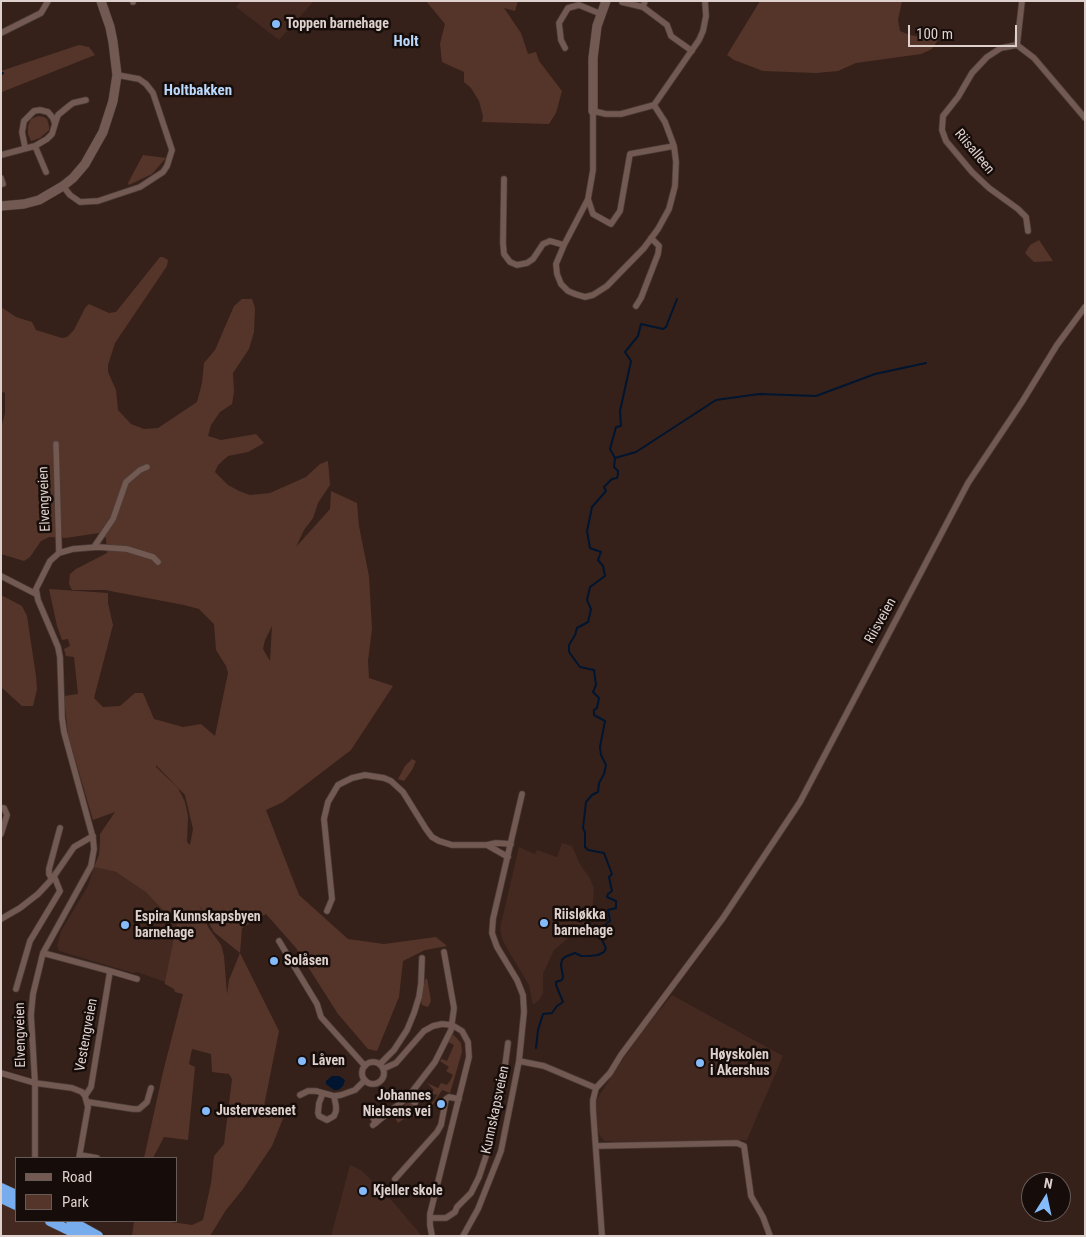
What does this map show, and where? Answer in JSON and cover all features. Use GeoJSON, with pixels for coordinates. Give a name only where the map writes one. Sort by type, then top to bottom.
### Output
{"type":"FeatureCollection","features":[{"type":"Feature","properties":{"kind":"highway"},"geometry":{"type":"LineString","coordinates":[[1,1188],[15,1195]]}},
{"type":"Feature","properties":{"kind":"highway"},"geometry":{"type":"LineString","coordinates":[[1,1198],[15,1205]]}},
{"type":"Feature","properties":{"kind":"highway"},"geometry":{"type":"LineString","coordinates":[[58,1222],[81,1236]]}},
{"type":"Feature","properties":{"kind":"highway"},"geometry":{"type":"LineString","coordinates":[[73,1222],[98,1236]]}},
{"type":"Feature","properties":{"kind":"street"},"geometry":{"type":"LineString","coordinates":[[1,33],[41,13],[48,1]]}},
{"type":"Feature","properties":{"kind":"street"},"geometry":{"type":"LineString","coordinates":[[1,206],[19,205],[38,200],[62,186],[73,178],[84,164],[103,132],[113,102],[116,75],[114,42],[101,1]]}},
{"type":"Feature","properties":{"kind":"street"},"geometry":{"type":"LineString","coordinates":[[606,1],[598,26],[593,58],[593,170],[588,199],[556,264],[561,284],[568,291],[585,296],[593,295],[607,286],[651,238],[670,209],[675,186],[676,162],[674,146],[665,122],[654,105]]}},
{"type":"Feature","properties":{"kind":"street"},"geometry":{"type":"LineString","coordinates":[[593,111],[606,114],[621,114],[654,105],[692,51],[703,30],[706,16],[705,1]]}},
{"type":"Feature","properties":{"kind":"street"},"geometry":{"type":"LineString","coordinates":[[1022,1],[1017,46],[1034,58],[1085,118]]}},
{"type":"Feature","properties":{"kind":"street"},"geometry":{"type":"LineString","coordinates":[[622,2],[644,4],[666,25],[671,36],[692,51]]}},
{"type":"Feature","properties":{"kind":"street"},"geometry":{"type":"LineString","coordinates":[[565,48],[561,40],[560,23],[568,8],[579,5],[601,14]]}},
{"type":"Feature","properties":{"kind":"street","name":"Riisalleen"},"geometry":{"type":"LineString","coordinates":[[1017,46],[996,50],[972,73],[958,97],[943,116],[942,130],[946,141],[972,172],[1026,217],[1028,231]]}},
{"type":"Feature","properties":{"kind":"street"},"geometry":{"type":"LineString","coordinates":[[62,186],[80,202],[98,201],[140,187],[163,172],[168,166],[172,150],[153,93],[139,79],[116,75]]}},
{"type":"Feature","properties":{"kind":"street"},"geometry":{"type":"LineString","coordinates":[[1,155],[35,146],[47,139],[52,134],[58,115],[69,106],[86,100]]}},
{"type":"Feature","properties":{"kind":"street"},"geometry":{"type":"LineString","coordinates":[[26,148],[22,127],[30,113],[40,110],[48,112],[55,124]]}},
{"type":"Feature","properties":{"kind":"street"},"geometry":{"type":"LineString","coordinates":[[35,146],[46,172]]}},
{"type":"Feature","properties":{"kind":"street"},"geometry":{"type":"LineString","coordinates":[[588,199],[593,214],[611,224],[620,211],[630,154],[674,146]]}},
{"type":"Feature","properties":{"kind":"street"},"geometry":{"type":"LineString","coordinates":[[504,179],[503,243],[504,254],[510,262],[518,265],[527,263],[543,244],[550,241],[564,245]]}},
{"type":"Feature","properties":{"kind":"street"},"geometry":{"type":"LineString","coordinates":[[636,306],[658,254],[659,246],[651,238]]}},
{"type":"Feature","properties":{"kind":"street","name":"Riisveien"},"geometry":{"type":"LineString","coordinates":[[596,1088],[610,1073],[621,1055],[701,948],[752,876],[800,802],[968,483],[1057,345],[1085,307]]}},
{"type":"Feature","properties":{"kind":"street","name":"Elvengveien"},"geometry":{"type":"LineString","coordinates":[[56,444],[59,553]]}},
{"type":"Feature","properties":{"kind":"street"},"geometry":{"type":"LineString","coordinates":[[94,547],[113,519],[126,482],[147,467]]}},
{"type":"Feature","properties":{"kind":"street"},"geometry":{"type":"LineString","coordinates":[[1,576],[36,594],[36,588],[45,568],[59,553],[74,549],[94,547],[127,549],[153,557],[158,562]]}},
{"type":"Feature","properties":{"kind":"street","name":"Elvengveien"},"geometry":{"type":"LineString","coordinates":[[35,1157],[35,1083],[31,1015],[33,994],[43,953],[91,866],[94,849],[93,836],[64,732],[58,647],[36,594]]}},
{"type":"Feature","properties":{"kind":"street"},"geometry":{"type":"LineString","coordinates":[[327,911],[332,899],[324,819],[328,802],[338,785],[352,778],[365,775],[384,778],[390,782],[403,792],[426,829],[432,837],[439,841],[452,845],[511,844]]}},
{"type":"Feature","properties":{"kind":"street"},"geometry":{"type":"LineString","coordinates":[[519,1061],[524,1012],[523,995],[517,980],[497,947],[492,933],[493,919],[522,794]]}},
{"type":"Feature","properties":{"kind":"street"},"geometry":{"type":"LineString","coordinates":[[1,808],[6,810],[7,815],[1,834]]}},
{"type":"Feature","properties":{"kind":"street","name":"Elvengveien"},"geometry":{"type":"LineString","coordinates":[[16,989],[30,941],[60,890],[59,884],[49,874],[49,869],[60,828]]}},
{"type":"Feature","properties":{"kind":"street"},"geometry":{"type":"LineString","coordinates":[[1,919],[31,900],[53,877],[74,847],[93,836]]}},
{"type":"Feature","properties":{"kind":"street"},"geometry":{"type":"LineString","coordinates":[[487,845],[508,858]]}},
{"type":"Feature","properties":{"kind":"street"},"geometry":{"type":"LineString","coordinates":[[279,940],[317,1004],[321,1018],[365,1066]]}},
{"type":"Feature","properties":{"kind":"street"},"geometry":{"type":"LineString","coordinates":[[372,1116],[375,1124],[408,1097],[436,1062],[442,1051],[452,1025],[454,1008],[444,952]]}},
{"type":"Feature","properties":{"kind":"street"},"geometry":{"type":"LineString","coordinates":[[43,953],[137,978]]}},
{"type":"Feature","properties":{"kind":"street"},"geometry":{"type":"LineString","coordinates":[[422,958],[419,997],[414,1013],[406,1030],[382,1067],[384,1076],[380,1082],[373,1084],[365,1080],[362,1073],[365,1066],[370,1063],[382,1067],[396,1063],[428,1028],[438,1024],[452,1025],[462,1031],[469,1046],[469,1057],[430,1218],[432,1236]]}},
{"type":"Feature","properties":{"kind":"street","name":"Vestengveien"},"geometry":{"type":"LineString","coordinates":[[79,1157],[86,1099],[91,1087],[110,971]]}},
{"type":"Feature","properties":{"kind":"street"},"geometry":{"type":"LineString","coordinates":[[430,1218],[446,1218],[455,1212],[471,1193],[479,1177],[491,1141],[502,1090],[508,1043]]}},
{"type":"Feature","properties":{"kind":"street","name":"Kunnskapsveien"},"geometry":{"type":"LineString","coordinates":[[463,1236],[478,1209],[501,1151],[519,1061],[544,1066],[596,1088]]}},
{"type":"Feature","properties":{"kind":"street"},"geometry":{"type":"LineString","coordinates":[[1,1073],[35,1083],[72,1088],[82,1092],[86,1099],[133,1109],[139,1109],[147,1102],[151,1088]]}},
{"type":"Feature","properties":{"kind":"street"},"geometry":{"type":"LineString","coordinates":[[300,1095],[308,1092],[334,1096],[348,1093],[365,1080]]}},
{"type":"Feature","properties":{"kind":"street"},"geometry":{"type":"LineString","coordinates":[[596,1088],[593,1109],[602,1236]]}},
{"type":"Feature","properties":{"kind":"street"},"geometry":{"type":"LineString","coordinates":[[323,1093],[318,1113],[319,1116],[327,1120],[334,1116],[336,1111],[334,1096]]}},
{"type":"Feature","properties":{"kind":"street"},"geometry":{"type":"LineString","coordinates":[[408,1097],[415,1103]]}},
{"type":"Feature","properties":{"kind":"street"},"geometry":{"type":"LineString","coordinates":[[395,1179],[437,1132],[441,1125],[446,1099],[449,1097],[459,1099]]}},
{"type":"Feature","properties":{"kind":"street"},"geometry":{"type":"LineString","coordinates":[[596,1146],[737,1143],[744,1146],[751,1196],[763,1217],[770,1236]]}},
{"type":"Feature","properties":{"kind":"shaded area","name":"Toppen barnehage"},"geometry":{"type":"Polygon","coordinates":[[[241,1],[314,1],[279,40],[236,7],[241,1]]]}},
{"type":"Feature","properties":{"kind":"shaded area","name":"Riisløkka barnehage"},"geometry":{"type":"Polygon","coordinates":[[[562,843],[572,846],[581,866],[590,878],[594,889],[592,913],[583,926],[554,950],[543,974],[543,993],[540,999],[533,1005],[529,985],[502,939],[500,928],[519,847],[535,854],[537,850],[557,857],[562,843]]]}},
{"type":"Feature","properties":{"kind":"shaded area","name":"Espira Kunnskapsbyen barnehage"},"geometry":{"type":"Polygon","coordinates":[[[94,867],[116,872],[184,918],[182,988],[137,972],[133,973],[59,951],[57,946],[61,931],[88,886],[94,867]]]}},
{"type":"Feature","properties":{"kind":"shaded area","name":"Høyskolen i Akershus"},"geometry":{"type":"Polygon","coordinates":[[[672,995],[783,1056],[747,1140],[616,1142],[605,1141],[600,1136],[595,1105],[597,1099],[644,1029],[672,995]]]}},
{"type":"Feature","properties":{"kind":"shaded area","name":"Kjeller skole"},"geometry":{"type":"Polygon","coordinates":[[[350,1165],[361,1170],[394,1203],[422,1236],[331,1236],[350,1165]]]}},
{"type":"Feature","properties":{"kind":"shaded area"},"geometry":{"type":"Polygon","coordinates":[[[1,1195],[15,1202],[15,1222],[55,1222],[83,1236],[1,1236],[1,1195]]]}},
{"type":"Feature","properties":{"kind":"green space"},"geometry":{"type":"Polygon","coordinates":[[[426,1],[518,1],[515,11],[504,8],[521,33],[528,54],[536,52],[539,61],[562,91],[556,113],[549,124],[482,122],[483,116],[479,101],[471,88],[464,82],[464,72],[442,62],[440,44],[445,24],[426,1]]]}},
{"type":"Feature","properties":{"kind":"green space"},"geometry":{"type":"Polygon","coordinates":[[[760,1],[902,1],[898,20],[900,31],[910,35],[938,40],[932,49],[921,54],[856,63],[838,71],[816,73],[763,71],[734,60],[727,55],[760,1]]]}},
{"type":"Feature","properties":{"kind":"green space"},"geometry":{"type":"Polygon","coordinates":[[[79,45],[89,47],[95,55],[1,94],[1,71],[79,45]]]}},
{"type":"Feature","properties":{"kind":"green space"},"geometry":{"type":"Polygon","coordinates":[[[38,116],[47,119],[49,130],[40,138],[31,141],[28,134],[28,126],[31,119],[38,116]]]}},
{"type":"Feature","properties":{"kind":"green space"},"geometry":{"type":"Polygon","coordinates":[[[143,155],[166,158],[152,174],[129,185],[128,183],[143,155]]]}},
{"type":"Feature","properties":{"kind":"green space"},"geometry":{"type":"Polygon","coordinates":[[[1039,240],[1053,261],[1034,262],[1025,253],[1030,245],[1039,240]]]}},
{"type":"Feature","properties":{"kind":"green space"},"geometry":{"type":"Polygon","coordinates":[[[160,257],[168,260],[167,266],[115,343],[108,365],[108,372],[116,390],[118,410],[131,424],[144,429],[158,428],[197,402],[202,383],[204,363],[215,350],[234,306],[242,299],[252,299],[255,308],[254,332],[249,349],[233,373],[234,392],[232,404],[220,412],[211,425],[208,436],[221,440],[256,434],[264,443],[248,452],[228,456],[218,465],[215,472],[228,485],[250,495],[270,493],[306,477],[320,464],[328,461],[330,485],[318,503],[313,518],[304,530],[296,547],[330,509],[331,491],[357,503],[359,526],[369,576],[372,629],[368,661],[369,678],[393,686],[351,750],[283,802],[266,810],[299,895],[348,939],[384,944],[436,937],[447,946],[425,950],[403,961],[399,997],[377,1051],[368,1049],[338,1014],[296,948],[266,914],[242,928],[240,953],[279,1031],[263,1111],[284,1116],[272,1146],[243,1189],[226,1210],[210,1236],[132,1236],[134,1222],[171,1222],[192,1225],[203,1220],[211,1183],[214,1156],[224,1144],[232,1079],[229,1074],[212,1072],[211,1054],[192,1049],[189,1064],[195,1067],[188,1140],[164,1137],[154,1157],[144,1157],[183,994],[175,992],[174,989],[165,984],[177,923],[147,893],[116,872],[94,867],[99,855],[100,834],[115,812],[93,820],[68,735],[64,696],[78,694],[74,657],[66,656],[64,649],[70,646],[68,639],[62,640],[49,589],[108,593],[108,603],[113,625],[94,698],[103,707],[120,706],[135,693],[143,693],[154,719],[183,727],[201,724],[215,736],[228,673],[216,650],[214,624],[199,609],[184,605],[105,590],[72,590],[69,584],[70,574],[107,553],[106,538],[99,533],[66,538],[49,537],[41,541],[30,557],[24,561],[1,554],[1,428],[5,413],[5,393],[1,391],[1,307],[16,317],[32,322],[36,330],[62,338],[67,337],[74,330],[89,304],[109,313],[116,312],[160,257]],[[272,626],[263,649],[270,661],[272,626]],[[156,765],[178,788],[185,802],[188,816],[187,842],[190,845],[193,829],[185,795],[156,765]],[[199,905],[208,927],[221,945],[224,956],[227,994],[229,980],[240,953],[214,932],[199,905]]]}},
{"type":"Feature","properties":{"kind":"green space"},"geometry":{"type":"Polygon","coordinates":[[[1,595],[22,606],[27,616],[37,689],[33,706],[22,706],[1,687],[1,595]]]}},
{"type":"Feature","properties":{"kind":"green space"},"geometry":{"type":"Polygon","coordinates":[[[412,759],[416,761],[412,770],[404,781],[398,779],[405,766],[412,759]]]}},
{"type":"Feature","properties":{"kind":"green space"},"geometry":{"type":"Polygon","coordinates":[[[427,978],[431,1001],[428,1007],[422,1005],[421,1001],[427,978]]]}},
{"type":"Feature","properties":{"kind":"green space"},"geometry":{"type":"Polygon","coordinates":[[[453,1034],[461,1043],[462,1052],[450,1093],[442,1090],[427,1114],[414,1117],[411,1114],[398,1123],[393,1115],[407,1103],[410,1102],[419,1109],[422,1105],[427,1108],[435,1099],[437,1095],[430,1095],[434,1090],[427,1083],[438,1088],[441,1083],[447,1085],[450,1081],[453,1075],[446,1071],[449,1067],[440,1061],[442,1059],[447,1061],[454,1045],[448,1042],[453,1034]]]}},
{"type":"Feature","properties":{"kind":"water"},"geometry":{"type":"Polygon","coordinates":[[[332,1076],[339,1076],[345,1080],[343,1086],[338,1090],[334,1090],[326,1084],[326,1081],[332,1076]]]}},
{"type":"Feature","properties":{"kind":"waterway"},"geometry":{"type":"LineString","coordinates":[[536,1048],[538,1030],[543,1014],[552,1013],[563,1002],[556,985],[556,982],[562,980],[563,977],[562,960],[575,953],[581,956],[589,956],[604,952],[606,948],[602,940],[606,924],[610,921],[608,910],[616,908],[616,901],[607,897],[612,891],[609,877],[612,874],[604,853],[588,850],[585,847],[585,832],[583,828],[586,802],[592,795],[598,792],[599,783],[606,765],[601,755],[600,747],[605,721],[594,715],[599,698],[593,692],[596,685],[594,670],[580,667],[569,652],[569,645],[577,628],[588,622],[591,609],[587,600],[590,587],[605,576],[603,566],[598,560],[601,552],[590,548],[587,531],[592,507],[606,491],[604,487],[612,479],[617,478],[618,474],[614,467],[615,458],[610,449],[616,427],[621,426],[620,411],[631,361],[625,352],[638,336],[641,324],[663,329],[666,327],[677,299]]}},
{"type":"Feature","properties":{"kind":"waterway"},"geometry":{"type":"LineString","coordinates":[[615,458],[636,452],[716,400],[759,394],[816,396],[875,374],[926,363]]}},
{"type":"Feature","properties":{"kind":"place","name":"Toppen barnehage"},"geometry":{"type":"Point","coordinates":[276,24]}},
{"type":"Feature","properties":{"kind":"place","name":"Riisløkka barnehage"},"geometry":{"type":"Point","coordinates":[544,923]}},
{"type":"Feature","properties":{"kind":"place","name":"Espira Kunnskapsbyen barnehage"},"geometry":{"type":"Point","coordinates":[125,925]}},
{"type":"Feature","properties":{"kind":"place","name":"Solåsen"},"geometry":{"type":"Point","coordinates":[274,961]}},
{"type":"Feature","properties":{"kind":"place","name":"Låven"},"geometry":{"type":"Point","coordinates":[302,1061]}},
{"type":"Feature","properties":{"kind":"place","name":"Høyskolen i Akershus"},"geometry":{"type":"Point","coordinates":[700,1063]}},
{"type":"Feature","properties":{"kind":"place","name":"Johannes Nielsens vei"},"geometry":{"type":"Point","coordinates":[441,1104]}},
{"type":"Feature","properties":{"kind":"place","name":"Justervesenet"},"geometry":{"type":"Point","coordinates":[206,1111]}},
{"type":"Feature","properties":{"kind":"place","name":"Kjeller skole"},"geometry":{"type":"Point","coordinates":[363,1191]}},
{"type":"Feature","properties":{"kind":"district","name":"Holt"},"geometry":{"type":"Point","coordinates":[406,42]}},
{"type":"Feature","properties":{"kind":"district","name":"Holtbakken"},"geometry":{"type":"Point","coordinates":[198,91]}}]}
